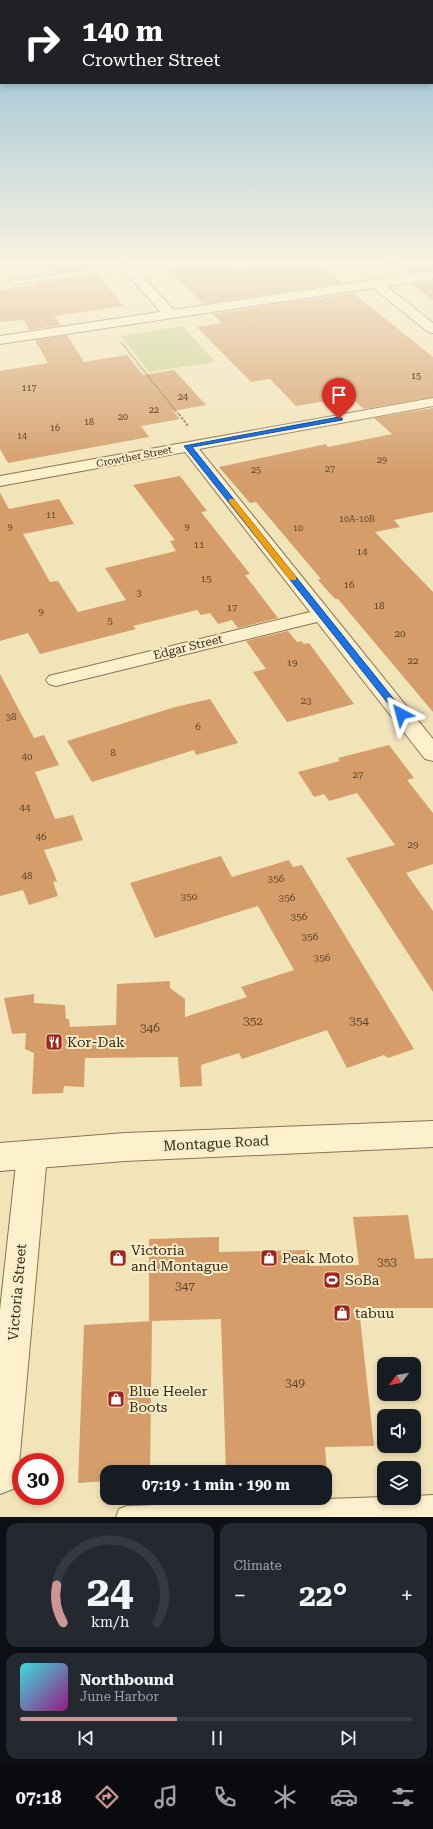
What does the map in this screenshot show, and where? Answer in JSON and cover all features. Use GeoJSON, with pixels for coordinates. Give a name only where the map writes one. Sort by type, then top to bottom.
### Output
{"type":"FeatureCollection","features":[{"type":"Feature","properties":{"kind":"street"},"geometry":{"type":"LineString","coordinates":[[0,340],[34,335]]}},
{"type":"Feature","properties":{"kind":"street","name":"Crowther Street"},"geometry":{"type":"LineString","coordinates":[[0,481],[190,439],[433,402]]}},
{"type":"Feature","properties":{"kind":"street"},"geometry":{"type":"LineString","coordinates":[[190,439],[321,615],[433,754]]}},
{"type":"Feature","properties":{"kind":"street","name":"Edgar Street"},"geometry":{"type":"LineString","coordinates":[[56,680],[321,615]]}},
{"type":"Feature","properties":{"kind":"street","name":"Montague Road"},"geometry":{"type":"LineString","coordinates":[[0,1157],[125,1147],[433,1134]]}},
{"type":"Feature","properties":{"kind":"street","name":"Victoria Street"},"geometry":{"type":"LineString","coordinates":[[0,1476],[32,1155]]}},
{"type":"Feature","properties":{"kind":"lane"},"geometry":{"type":"LineString","coordinates":[[127,1517],[433,1506]]}},
{"type":"Feature","properties":{"kind":"path"},"geometry":{"type":"LineString","coordinates":[[118,338],[190,439]]}},
{"type":"Feature","properties":{"kind":"green space"},"geometry":{"type":"Polygon","coordinates":[[[191,335],[215,362],[149,372],[121,336],[191,335]]]}},
{"type":"Feature","properties":{"kind":"building"},"geometry":{"type":"Polygon","coordinates":[[[67,335],[84,362],[127,355],[143,375],[174,370],[206,405],[173,411],[180,419],[141,426],[149,437],[8,463],[0,449],[0,371],[48,363],[35,340],[67,335]]]}},
{"type":"Feature","properties":{"kind":"building"},"geometry":{"type":"Polygon","coordinates":[[[205,335],[405,335],[433,357],[433,397],[364,409],[350,397],[296,406],[270,379],[251,382],[205,335]]]}},
{"type":"Feature","properties":{"kind":"building"},"geometry":{"type":"Polygon","coordinates":[[[433,408],[433,512],[394,520],[400,527],[375,532],[433,592],[433,712],[338,599],[335,599],[318,580],[321,579],[256,502],[250,503],[219,467],[326,444],[328,447],[392,434],[374,418],[433,408]]]}},
{"type":"Feature","properties":{"kind":"building"},"geometry":{"type":"Polygon","coordinates":[[[180,476],[207,511],[201,512],[250,574],[245,575],[278,618],[238,628],[232,620],[218,624],[210,613],[201,615],[197,610],[133,626],[136,629],[40,654],[28,633],[0,641],[0,493],[9,509],[59,499],[74,524],[23,534],[50,582],[58,581],[78,612],[126,600],[105,568],[176,551],[170,541],[175,540],[133,485],[180,476]]]}},
{"type":"Feature","properties":{"kind":"building"},"geometry":{"type":"Polygon","coordinates":[[[288,631],[297,642],[301,641],[304,644],[309,643],[354,704],[287,722],[253,672],[266,669],[246,641],[288,631]]]}},
{"type":"Feature","properties":{"kind":"building"},"geometry":{"type":"Polygon","coordinates":[[[0,674],[34,738],[44,735],[59,765],[35,772],[55,819],[73,815],[83,840],[44,850],[57,881],[53,882],[58,896],[29,905],[23,890],[0,896],[0,674]]]}},
{"type":"Feature","properties":{"kind":"building"},"geometry":{"type":"Polygon","coordinates":[[[210,699],[238,743],[196,755],[194,750],[92,782],[67,741],[175,707],[210,699]]]}},
{"type":"Feature","properties":{"kind":"building"},"geometry":{"type":"Polygon","coordinates":[[[389,745],[414,778],[407,780],[433,813],[433,864],[406,873],[433,911],[433,992],[346,858],[395,845],[357,793],[329,801],[324,794],[314,797],[298,772],[340,761],[338,758],[389,745]]]}},
{"type":"Feature","properties":{"kind":"building"},"geometry":{"type":"Polygon","coordinates":[[[221,856],[232,877],[289,860],[293,867],[302,865],[414,1049],[388,1058],[384,1055],[347,1068],[327,1030],[242,1059],[239,1053],[201,1065],[202,1086],[180,1087],[178,1057],[85,1058],[84,1087],[64,1086],[63,1093],[32,1094],[34,1053],[25,1049],[26,1033],[12,1034],[4,998],[34,994],[34,1003],[65,1005],[66,1019],[69,1019],[70,1027],[116,1025],[117,984],[170,981],[170,988],[185,999],[185,1017],[247,997],[241,987],[294,970],[258,906],[155,938],[130,883],[221,856]]]}},
{"type":"Feature","properties":{"kind":"building"},"geometry":{"type":"Polygon","coordinates":[[[408,1215],[415,1259],[433,1258],[433,1308],[359,1308],[374,1446],[325,1447],[326,1465],[226,1465],[221,1319],[149,1321],[149,1239],[219,1237],[219,1252],[308,1250],[309,1266],[359,1265],[353,1217],[408,1215]]]}},
{"type":"Feature","properties":{"kind":"building","name":"Blue Heeler Boots"},"geometry":{"type":"Polygon","coordinates":[[[152,1321],[150,1465],[100,1465],[100,1481],[78,1483],[84,1325],[152,1321]]]}},
{"type":"Feature","properties":{"kind":"slow traffic"},"geometry":{"type":"LineString","coordinates":[[231,501],[293,579]]}},
{"type":"Feature","properties":{"kind":"place","name":"Kor-Dak"},"geometry":{"type":"Point","coordinates":[54,1042]}},
{"type":"Feature","properties":{"kind":"place","name":"Victoria and Montague"},"geometry":{"type":"Point","coordinates":[118,1258]}},
{"type":"Feature","properties":{"kind":"place","name":"Peak Moto"},"geometry":{"type":"Point","coordinates":[269,1258]}},
{"type":"Feature","properties":{"kind":"place","name":"SoBa"},"geometry":{"type":"Point","coordinates":[332,1280]}},
{"type":"Feature","properties":{"kind":"place","name":"tabuu"},"geometry":{"type":"Point","coordinates":[342,1313]}},
{"type":"Feature","properties":{"kind":"place","name":"Blue Heeler Boots"},"geometry":{"type":"Point","coordinates":[116,1399]}},
{"type":"Feature","properties":{"kind":"route"},"geometry":{"type":"LineString","coordinates":[[339,419],[188,446],[401,714]]}}]}
